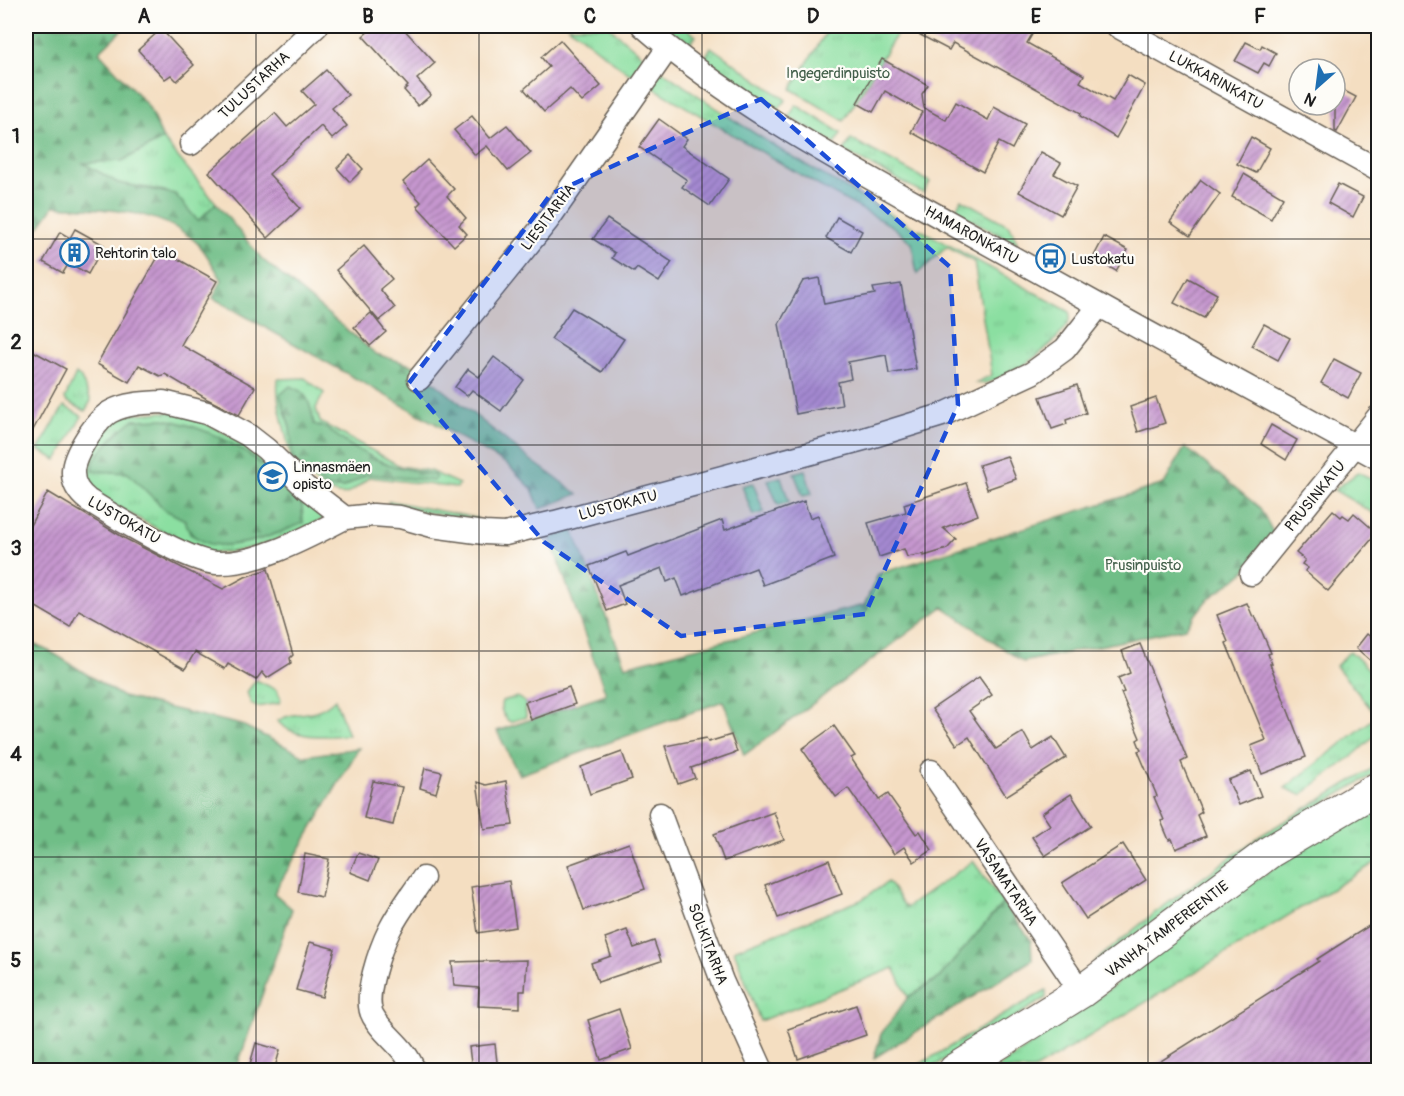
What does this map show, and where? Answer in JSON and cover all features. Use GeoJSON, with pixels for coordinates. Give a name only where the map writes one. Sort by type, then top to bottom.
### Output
{"type":"FeatureCollection","features":[{"type":"Feature","properties":{"kind":"main road","name":"VANHA TAMPEREENTIE"},"geometry":{"type":"LineString","coordinates":[[955,1071],[1081,992],[1270,851],[1378,788]]}},
{"type":"Feature","properties":{"kind":"street","name":"TULUSTARHA"},"geometry":{"type":"LineString","coordinates":[[191,144],[317,26]]}},
{"type":"Feature","properties":{"kind":"street","name":"HAMARONKATU"},"geometry":{"type":"LineString","coordinates":[[643,26],[684,61],[776,123],[1099,306],[1378,459]]}},
{"type":"Feature","properties":{"kind":"street","name":"LUKKARINKATU"},"geometry":{"type":"LineString","coordinates":[[1117,26],[1378,170]]}},
{"type":"Feature","properties":{"kind":"street","name":"LIESITARHA"},"geometry":{"type":"LineString","coordinates":[[419,380],[548,220],[668,48]]}},
{"type":"Feature","properties":{"kind":"street","name":"LUSTOKATU"},"geometry":{"type":"LineString","coordinates":[[345,518],[248,435],[207,414],[163,402],[127,406],[112,411],[100,419],[77,456],[72,470],[78,492],[88,500],[169,545],[213,564],[233,563],[274,551],[345,518],[373,515],[400,517],[456,530],[505,534],[864,439],[942,415],[1032,373],[1065,349],[1099,306]]}},
{"type":"Feature","properties":{"kind":"street","name":"PRUSINKATU"},"geometry":{"type":"LineString","coordinates":[[1251,574],[1378,417]]}},
{"type":"Feature","properties":{"kind":"street","name":"VASAMATARHA"},"geometry":{"type":"LineString","coordinates":[[931,771],[1081,992]]}},
{"type":"Feature","properties":{"kind":"street","name":"SOLKITARHA"},"geometry":{"type":"LineString","coordinates":[[660,814],[722,981],[762,1071]]}},
{"type":"Feature","properties":{"kind":"street"},"geometry":{"type":"LineString","coordinates":[[414,1071],[410,1058],[374,1018],[368,1005],[370,988],[390,929],[423,879]]}},
{"type":"Feature","properties":{"kind":"highlighted area"},"geometry":{"type":"Polygon","coordinates":[[[761,99],[950,267],[958,405],[865,614],[681,636],[544,542],[409,383],[551,194],[761,99]]]}},
{"type":"Feature","properties":{"kind":"green space"},"geometry":{"type":"Polygon","coordinates":[[[26,26],[126,26],[99,52],[148,106],[163,139],[122,161],[83,163],[118,183],[175,194],[198,221],[216,203],[262,259],[376,354],[414,366],[528,458],[578,494],[540,509],[532,489],[507,464],[213,298],[222,280],[207,255],[196,242],[164,222],[129,212],[54,206],[26,245],[26,26]]]}},
{"type":"Feature","properties":{"kind":"green space"},"geometry":{"type":"Polygon","coordinates":[[[568,26],[608,26],[655,66],[737,122],[919,231],[920,229],[1070,312],[1068,323],[1051,344],[1026,364],[998,379],[975,383],[992,375],[974,262],[947,247],[917,274],[912,243],[892,226],[816,184],[625,71],[568,26]]]}},
{"type":"Feature","properties":{"kind":"green space"},"geometry":{"type":"Polygon","coordinates":[[[661,26],[684,26],[696,36],[687,47],[661,26]]]}},
{"type":"Feature","properties":{"kind":"green space","name":"Ingegerdinpuisto"},"geometry":{"type":"Polygon","coordinates":[[[830,26],[903,26],[844,121],[791,89],[830,26]]]}},
{"type":"Feature","properties":{"kind":"green space"},"geometry":{"type":"Polygon","coordinates":[[[711,47],[786,100],[778,110],[704,59],[711,47]]]}},
{"type":"Feature","properties":{"kind":"green space"},"geometry":{"type":"Polygon","coordinates":[[[796,105],[841,133],[835,144],[789,117],[796,105]]]}},
{"type":"Feature","properties":{"kind":"green space"},"geometry":{"type":"Polygon","coordinates":[[[163,139],[216,203],[198,221],[165,191],[118,183],[82,163],[122,161],[163,139]]]}},
{"type":"Feature","properties":{"kind":"green space"},"geometry":{"type":"Polygon","coordinates":[[[851,139],[930,182],[923,193],[844,151],[851,139]]]}},
{"type":"Feature","properties":{"kind":"green space"},"geometry":{"type":"Polygon","coordinates":[[[961,199],[1010,226],[1016,244],[955,211],[961,199]]]}},
{"type":"Feature","properties":{"kind":"green space"},"geometry":{"type":"Polygon","coordinates":[[[76,374],[81,378],[91,401],[85,411],[66,401],[65,398],[76,374]]]}},
{"type":"Feature","properties":{"kind":"green space"},"geometry":{"type":"Polygon","coordinates":[[[305,378],[324,393],[316,408],[320,422],[400,466],[430,471],[459,484],[457,488],[369,477],[349,493],[340,494],[332,493],[317,484],[291,462],[278,399],[278,379],[305,378]]]}},
{"type":"Feature","properties":{"kind":"green space"},"geometry":{"type":"Polygon","coordinates":[[[290,386],[302,392],[308,400],[314,424],[326,428],[351,446],[378,460],[393,466],[434,475],[436,478],[434,481],[367,474],[343,488],[328,488],[293,460],[290,428],[280,395],[290,386]]]}},
{"type":"Feature","properties":{"kind":"green space"},"geometry":{"type":"Polygon","coordinates":[[[64,406],[82,416],[57,460],[38,450],[64,406]]]}},
{"type":"Feature","properties":{"kind":"green space"},"geometry":{"type":"Polygon","coordinates":[[[180,411],[247,444],[325,513],[326,518],[284,537],[252,547],[220,553],[206,552],[189,546],[90,492],[85,480],[86,459],[96,441],[119,415],[180,411]]]}},
{"type":"Feature","properties":{"kind":"green space"},"geometry":{"type":"Polygon","coordinates":[[[165,419],[225,440],[256,460],[302,504],[303,523],[247,543],[223,545],[208,543],[190,534],[185,520],[165,510],[128,473],[93,471],[93,462],[101,451],[133,420],[165,419]]]}},
{"type":"Feature","properties":{"kind":"green space","name":"Prusinpuisto"},"geometry":{"type":"Polygon","coordinates":[[[1185,447],[1260,508],[1274,534],[1243,573],[1207,600],[1185,628],[1023,662],[943,607],[744,755],[723,701],[519,775],[497,731],[606,694],[550,538],[573,530],[625,666],[864,605],[878,574],[1164,484],[1185,447]]]}},
{"type":"Feature","properties":{"kind":"green space"},"geometry":{"type":"Polygon","coordinates":[[[805,470],[812,494],[803,496],[794,473],[805,470]]]}},
{"type":"Feature","properties":{"kind":"green space"},"geometry":{"type":"Polygon","coordinates":[[[1359,472],[1378,483],[1378,516],[1334,490],[1359,472]]]}},
{"type":"Feature","properties":{"kind":"green space"},"geometry":{"type":"Polygon","coordinates":[[[781,477],[789,502],[778,505],[768,480],[781,477]]]}},
{"type":"Feature","properties":{"kind":"green space"},"geometry":{"type":"Polygon","coordinates":[[[753,483],[764,512],[753,515],[742,486],[753,483]]]}},
{"type":"Feature","properties":{"kind":"green space"},"geometry":{"type":"Polygon","coordinates":[[[390,501],[476,518],[479,522],[393,506],[388,504],[390,501]]]}},
{"type":"Feature","properties":{"kind":"green space"},"geometry":{"type":"Polygon","coordinates":[[[26,641],[53,653],[123,697],[242,725],[305,756],[359,748],[274,893],[292,909],[236,1070],[26,1070],[26,641]]]}},
{"type":"Feature","properties":{"kind":"green space"},"geometry":{"type":"Polygon","coordinates":[[[1350,651],[1378,678],[1378,733],[1301,795],[1285,788],[1377,716],[1336,666],[1350,651]]]}},
{"type":"Feature","properties":{"kind":"green space"},"geometry":{"type":"Polygon","coordinates":[[[256,680],[277,690],[281,699],[279,703],[257,707],[251,704],[247,692],[256,680]]]}},
{"type":"Feature","properties":{"kind":"green space"},"geometry":{"type":"Polygon","coordinates":[[[517,697],[525,702],[526,717],[510,722],[503,713],[502,701],[517,697]]]}},
{"type":"Feature","properties":{"kind":"green space"},"geometry":{"type":"Polygon","coordinates":[[[335,699],[348,735],[310,736],[292,731],[277,721],[291,715],[320,710],[335,699]]]}},
{"type":"Feature","properties":{"kind":"green space"},"geometry":{"type":"Polygon","coordinates":[[[1378,765],[1378,772],[1294,820],[1097,963],[1094,962],[1153,914],[1260,836],[1378,765]]]}},
{"type":"Feature","properties":{"kind":"green space"},"geometry":{"type":"Polygon","coordinates":[[[1378,804],[1378,861],[1034,1070],[994,1070],[1090,1004],[1179,935],[1302,848],[1378,804]]]}},
{"type":"Feature","properties":{"kind":"green space"},"geometry":{"type":"Polygon","coordinates":[[[973,861],[1003,903],[939,978],[908,997],[894,968],[760,1021],[734,950],[861,900],[888,882],[906,908],[973,861]]]}},
{"type":"Feature","properties":{"kind":"green space"},"geometry":{"type":"Polygon","coordinates":[[[1003,903],[1031,940],[1032,960],[874,1058],[881,1034],[908,997],[939,978],[1003,903]]]}},
{"type":"Feature","properties":{"kind":"green space"},"geometry":{"type":"Polygon","coordinates":[[[1046,990],[1046,998],[928,1070],[910,1070],[1046,990]]]}},
{"type":"Feature","properties":{"kind":"building"},"geometry":{"type":"Polygon","coordinates":[[[375,26],[401,26],[435,63],[417,79],[431,95],[418,106],[404,90],[408,86],[363,36],[375,26]]]}},
{"type":"Feature","properties":{"kind":"building"},"geometry":{"type":"Polygon","coordinates":[[[903,26],[1037,26],[1027,43],[1084,75],[1080,82],[1113,101],[1128,75],[1145,85],[1116,138],[1080,116],[1081,113],[953,43],[949,50],[903,26]]]}},
{"type":"Feature","properties":{"kind":"building"},"geometry":{"type":"Polygon","coordinates":[[[161,29],[194,65],[177,81],[171,75],[165,79],[138,50],[161,29]]]}},
{"type":"Feature","properties":{"kind":"building"},"geometry":{"type":"Polygon","coordinates":[[[560,40],[601,86],[582,102],[570,89],[544,112],[524,89],[549,67],[541,57],[560,40]]]}},
{"type":"Feature","properties":{"kind":"building"},"geometry":{"type":"Polygon","coordinates":[[[1246,42],[1260,49],[1262,45],[1276,53],[1269,66],[1264,63],[1258,73],[1235,61],[1246,42]]]}},
{"type":"Feature","properties":{"kind":"building"},"geometry":{"type":"Polygon","coordinates":[[[882,59],[928,85],[922,94],[924,108],[946,120],[956,102],[988,120],[994,107],[1025,124],[1012,149],[999,142],[983,172],[911,132],[922,112],[885,91],[873,112],[857,103],[882,59]]]}},
{"type":"Feature","properties":{"kind":"building"},"geometry":{"type":"Polygon","coordinates":[[[326,70],[348,95],[332,108],[347,126],[332,139],[321,126],[269,174],[300,208],[268,238],[209,172],[275,113],[287,127],[314,104],[302,91],[326,70]]]}},
{"type":"Feature","properties":{"kind":"building"},"geometry":{"type":"Polygon","coordinates":[[[1347,92],[1356,97],[1347,114],[1347,92]]]}},
{"type":"Feature","properties":{"kind":"building"},"geometry":{"type":"Polygon","coordinates":[[[472,116],[490,138],[507,125],[531,153],[508,171],[487,146],[475,155],[454,130],[472,116]]]}},
{"type":"Feature","properties":{"kind":"building"},"geometry":{"type":"Polygon","coordinates":[[[1335,117],[1345,117],[1337,132],[1335,131],[1335,117]]]}},
{"type":"Feature","properties":{"kind":"building"},"geometry":{"type":"Polygon","coordinates":[[[659,119],[687,139],[682,146],[729,179],[710,206],[682,187],[687,180],[639,147],[659,119]]]}},
{"type":"Feature","properties":{"kind":"building"},"geometry":{"type":"Polygon","coordinates":[[[1251,137],[1270,148],[1256,173],[1237,164],[1251,137]]]}},
{"type":"Feature","properties":{"kind":"building"},"geometry":{"type":"Polygon","coordinates":[[[1041,152],[1061,163],[1054,174],[1077,186],[1061,215],[1019,192],[1041,152]]]}},
{"type":"Feature","properties":{"kind":"building"},"geometry":{"type":"Polygon","coordinates":[[[350,155],[363,169],[350,182],[337,168],[350,155]]]}},
{"type":"Feature","properties":{"kind":"building"},"geometry":{"type":"Polygon","coordinates":[[[427,160],[454,189],[447,196],[466,218],[459,225],[467,234],[454,246],[417,206],[421,202],[403,182],[427,160]]]}},
{"type":"Feature","properties":{"kind":"building"},"geometry":{"type":"Polygon","coordinates":[[[1244,174],[1283,197],[1271,219],[1232,197],[1244,174]]]}},
{"type":"Feature","properties":{"kind":"building"},"geometry":{"type":"Polygon","coordinates":[[[1201,180],[1220,194],[1190,236],[1170,222],[1201,180]]]}},
{"type":"Feature","properties":{"kind":"building"},"geometry":{"type":"Polygon","coordinates":[[[1338,184],[1363,197],[1353,217],[1328,203],[1338,184]]]}},
{"type":"Feature","properties":{"kind":"building"},"geometry":{"type":"Polygon","coordinates":[[[837,217],[862,231],[851,252],[826,238],[837,217]]]}},
{"type":"Feature","properties":{"kind":"building"},"geometry":{"type":"Polygon","coordinates":[[[607,219],[672,262],[659,282],[637,268],[634,272],[612,258],[615,253],[593,239],[607,219]]]}},
{"type":"Feature","properties":{"kind":"building","name":"Rehtorin talo"},"geometry":{"type":"Polygon","coordinates":[[[75,229],[104,245],[88,274],[69,263],[63,273],[43,262],[60,232],[70,238],[75,229]]]}},
{"type":"Feature","properties":{"kind":"building"},"geometry":{"type":"Polygon","coordinates":[[[1104,237],[1128,250],[1116,271],[1093,258],[1104,237]]]}},
{"type":"Feature","properties":{"kind":"building"},"geometry":{"type":"Polygon","coordinates":[[[364,246],[392,279],[380,289],[395,308],[379,321],[336,270],[364,246]]]}},
{"type":"Feature","properties":{"kind":"building"},"geometry":{"type":"Polygon","coordinates":[[[162,250],[217,281],[181,345],[255,387],[239,415],[165,374],[160,376],[139,365],[129,382],[97,364],[162,250]]]}},
{"type":"Feature","properties":{"kind":"building"},"geometry":{"type":"Polygon","coordinates":[[[819,278],[824,304],[875,294],[873,288],[901,284],[916,369],[889,374],[886,355],[848,362],[851,379],[838,382],[842,405],[796,414],[779,324],[803,281],[819,278]]]}},
{"type":"Feature","properties":{"kind":"building"},"geometry":{"type":"Polygon","coordinates":[[[1188,278],[1217,294],[1204,318],[1174,303],[1188,278]]]}},
{"type":"Feature","properties":{"kind":"building"},"geometry":{"type":"Polygon","coordinates":[[[572,308],[624,339],[602,372],[551,339],[572,308]]]}},
{"type":"Feature","properties":{"kind":"building"},"geometry":{"type":"Polygon","coordinates":[[[371,313],[386,332],[370,346],[354,327],[371,313]]]}},
{"type":"Feature","properties":{"kind":"building"},"geometry":{"type":"Polygon","coordinates":[[[1264,324],[1290,338],[1278,360],[1252,346],[1264,324]]]}},
{"type":"Feature","properties":{"kind":"building"},"geometry":{"type":"Polygon","coordinates":[[[33,351],[66,369],[26,443],[26,365],[33,351]]]}},
{"type":"Feature","properties":{"kind":"building"},"geometry":{"type":"Polygon","coordinates":[[[494,357],[524,380],[501,411],[472,390],[467,396],[455,387],[468,369],[479,377],[494,357]]]}},
{"type":"Feature","properties":{"kind":"building"},"geometry":{"type":"Polygon","coordinates":[[[1334,359],[1361,373],[1348,398],[1321,383],[1334,359]]]}},
{"type":"Feature","properties":{"kind":"building"},"geometry":{"type":"Polygon","coordinates":[[[1077,385],[1086,413],[1066,420],[1067,424],[1052,429],[1040,397],[1077,385]]]}},
{"type":"Feature","properties":{"kind":"building"},"geometry":{"type":"Polygon","coordinates":[[[1156,398],[1165,423],[1138,432],[1130,407],[1156,398]]]}},
{"type":"Feature","properties":{"kind":"building"},"geometry":{"type":"Polygon","coordinates":[[[1271,425],[1297,440],[1286,460],[1261,444],[1271,425]]]}},
{"type":"Feature","properties":{"kind":"building"},"geometry":{"type":"Polygon","coordinates":[[[1007,456],[1016,479],[987,489],[979,465],[1007,456]]]}},
{"type":"Feature","properties":{"kind":"building"},"geometry":{"type":"Polygon","coordinates":[[[966,483],[978,515],[943,528],[956,539],[947,549],[924,556],[924,554],[907,557],[904,549],[879,557],[868,523],[906,512],[904,504],[966,483]]]}},
{"type":"Feature","properties":{"kind":"building"},"geometry":{"type":"Polygon","coordinates":[[[48,492],[126,539],[223,589],[245,577],[268,569],[293,655],[290,658],[291,663],[267,678],[262,672],[256,680],[228,664],[225,669],[195,652],[185,669],[79,610],[70,627],[26,601],[26,533],[48,492]]]}},
{"type":"Feature","properties":{"kind":"building"},"geometry":{"type":"Polygon","coordinates":[[[804,501],[810,518],[818,515],[834,558],[763,585],[756,568],[683,596],[676,578],[667,582],[662,568],[618,585],[625,604],[607,611],[589,566],[626,552],[628,556],[722,520],[725,530],[804,501]]]}},
{"type":"Feature","properties":{"kind":"building"},"geometry":{"type":"Polygon","coordinates":[[[1333,510],[1341,517],[1343,515],[1349,519],[1354,513],[1377,533],[1328,591],[1305,571],[1308,568],[1302,564],[1305,560],[1296,553],[1333,510]]]}},
{"type":"Feature","properties":{"kind":"building"},"geometry":{"type":"Polygon","coordinates":[[[1247,603],[1271,653],[1268,654],[1272,664],[1270,664],[1306,757],[1262,774],[1251,746],[1266,740],[1226,643],[1228,642],[1217,615],[1247,603]]]}},
{"type":"Feature","properties":{"kind":"building"},"geometry":{"type":"Polygon","coordinates":[[[1367,634],[1378,643],[1378,667],[1356,648],[1367,634]]]}},
{"type":"Feature","properties":{"kind":"building"},"geometry":{"type":"Polygon","coordinates":[[[1140,644],[1187,759],[1181,762],[1202,812],[1197,815],[1206,836],[1176,849],[1172,839],[1169,840],[1161,821],[1164,820],[1154,797],[1157,796],[1138,751],[1141,750],[1137,740],[1140,738],[1121,693],[1124,692],[1118,678],[1130,673],[1122,651],[1140,644]]]}},
{"type":"Feature","properties":{"kind":"building"},"geometry":{"type":"Polygon","coordinates":[[[979,677],[992,695],[969,711],[996,749],[1023,732],[1033,750],[1053,737],[1066,758],[1006,796],[969,737],[957,745],[932,709],[979,677]]]}},
{"type":"Feature","properties":{"kind":"building"},"geometry":{"type":"Polygon","coordinates":[[[569,687],[575,704],[531,720],[525,702],[569,687]]]}},
{"type":"Feature","properties":{"kind":"building"},"geometry":{"type":"Polygon","coordinates":[[[834,726],[855,756],[851,758],[879,800],[888,794],[916,834],[920,831],[932,850],[914,862],[904,847],[894,854],[848,788],[836,797],[802,749],[834,726]]]}},
{"type":"Feature","properties":{"kind":"building"},"geometry":{"type":"Polygon","coordinates":[[[731,735],[737,752],[691,768],[695,778],[678,784],[665,746],[706,738],[708,742],[731,735]]]}},
{"type":"Feature","properties":{"kind":"building"},"geometry":{"type":"Polygon","coordinates":[[[622,752],[632,779],[590,794],[581,767],[622,752]]]}},
{"type":"Feature","properties":{"kind":"building"},"geometry":{"type":"Polygon","coordinates":[[[425,768],[442,772],[436,793],[420,788],[425,768]]]}},
{"type":"Feature","properties":{"kind":"building"},"geometry":{"type":"Polygon","coordinates":[[[1251,771],[1261,796],[1239,805],[1228,780],[1251,771]]]}},
{"type":"Feature","properties":{"kind":"building"},"geometry":{"type":"Polygon","coordinates":[[[373,781],[402,787],[393,825],[364,818],[373,781]]]}},
{"type":"Feature","properties":{"kind":"building"},"geometry":{"type":"Polygon","coordinates":[[[506,781],[513,825],[484,829],[477,782],[486,785],[506,781]]]}},
{"type":"Feature","properties":{"kind":"building"},"geometry":{"type":"Polygon","coordinates":[[[1071,794],[1091,826],[1045,856],[1032,837],[1050,825],[1042,813],[1071,794]]]}},
{"type":"Feature","properties":{"kind":"building"},"geometry":{"type":"Polygon","coordinates":[[[774,812],[784,840],[724,861],[714,834],[774,812]]]}},
{"type":"Feature","properties":{"kind":"building"},"geometry":{"type":"Polygon","coordinates":[[[629,843],[645,889],[584,910],[568,865],[629,843]]]}},
{"type":"Feature","properties":{"kind":"building"},"geometry":{"type":"Polygon","coordinates":[[[1123,844],[1146,880],[1086,919],[1062,883],[1123,844]]]}},
{"type":"Feature","properties":{"kind":"building"},"geometry":{"type":"Polygon","coordinates":[[[358,853],[378,860],[370,880],[350,872],[358,853]]]}},
{"type":"Feature","properties":{"kind":"building"},"geometry":{"type":"Polygon","coordinates":[[[305,854],[329,859],[322,897],[298,892],[305,854]]]}},
{"type":"Feature","properties":{"kind":"building"},"geometry":{"type":"Polygon","coordinates":[[[829,860],[842,894],[778,918],[765,885],[829,860]]]}},
{"type":"Feature","properties":{"kind":"building"},"geometry":{"type":"Polygon","coordinates":[[[509,881],[516,927],[478,933],[471,887],[509,881]]]}},
{"type":"Feature","properties":{"kind":"building"},"geometry":{"type":"Polygon","coordinates":[[[1378,920],[1378,1071],[1145,1071],[1319,961],[1317,959],[1378,920]]]}},
{"type":"Feature","properties":{"kind":"building"},"geometry":{"type":"Polygon","coordinates":[[[627,930],[634,948],[654,941],[661,961],[598,982],[591,963],[611,956],[605,938],[627,930]]]}},
{"type":"Feature","properties":{"kind":"building"},"geometry":{"type":"Polygon","coordinates":[[[310,942],[335,949],[322,997],[296,990],[310,942]]]}},
{"type":"Feature","properties":{"kind":"building"},"geometry":{"type":"Polygon","coordinates":[[[527,960],[525,991],[520,991],[520,1008],[478,1006],[479,988],[454,986],[452,962],[527,960]]]}},
{"type":"Feature","properties":{"kind":"building"},"geometry":{"type":"Polygon","coordinates":[[[856,1005],[866,1035],[798,1059],[788,1029],[856,1005]]]}},
{"type":"Feature","properties":{"kind":"building"},"geometry":{"type":"Polygon","coordinates":[[[619,1009],[632,1049],[601,1060],[588,1020],[619,1009]]]}},
{"type":"Feature","properties":{"kind":"building"},"geometry":{"type":"Polygon","coordinates":[[[256,1043],[280,1050],[274,1071],[248,1071],[256,1043]]]}},
{"type":"Feature","properties":{"kind":"building"},"geometry":{"type":"Polygon","coordinates":[[[495,1044],[498,1071],[472,1071],[469,1047],[495,1044]]]}},
{"type":"Feature","properties":{"kind":"place","name":"Rehtorin talo"},"geometry":{"type":"Point","coordinates":[74,253]}},
{"type":"Feature","properties":{"kind":"place","name":"Lustokatu"},"geometry":{"type":"Point","coordinates":[1050,259]}},
{"type":"Feature","properties":{"kind":"place","name":"Linnasmäen opisto"},"geometry":{"type":"Point","coordinates":[272,476]}}]}
